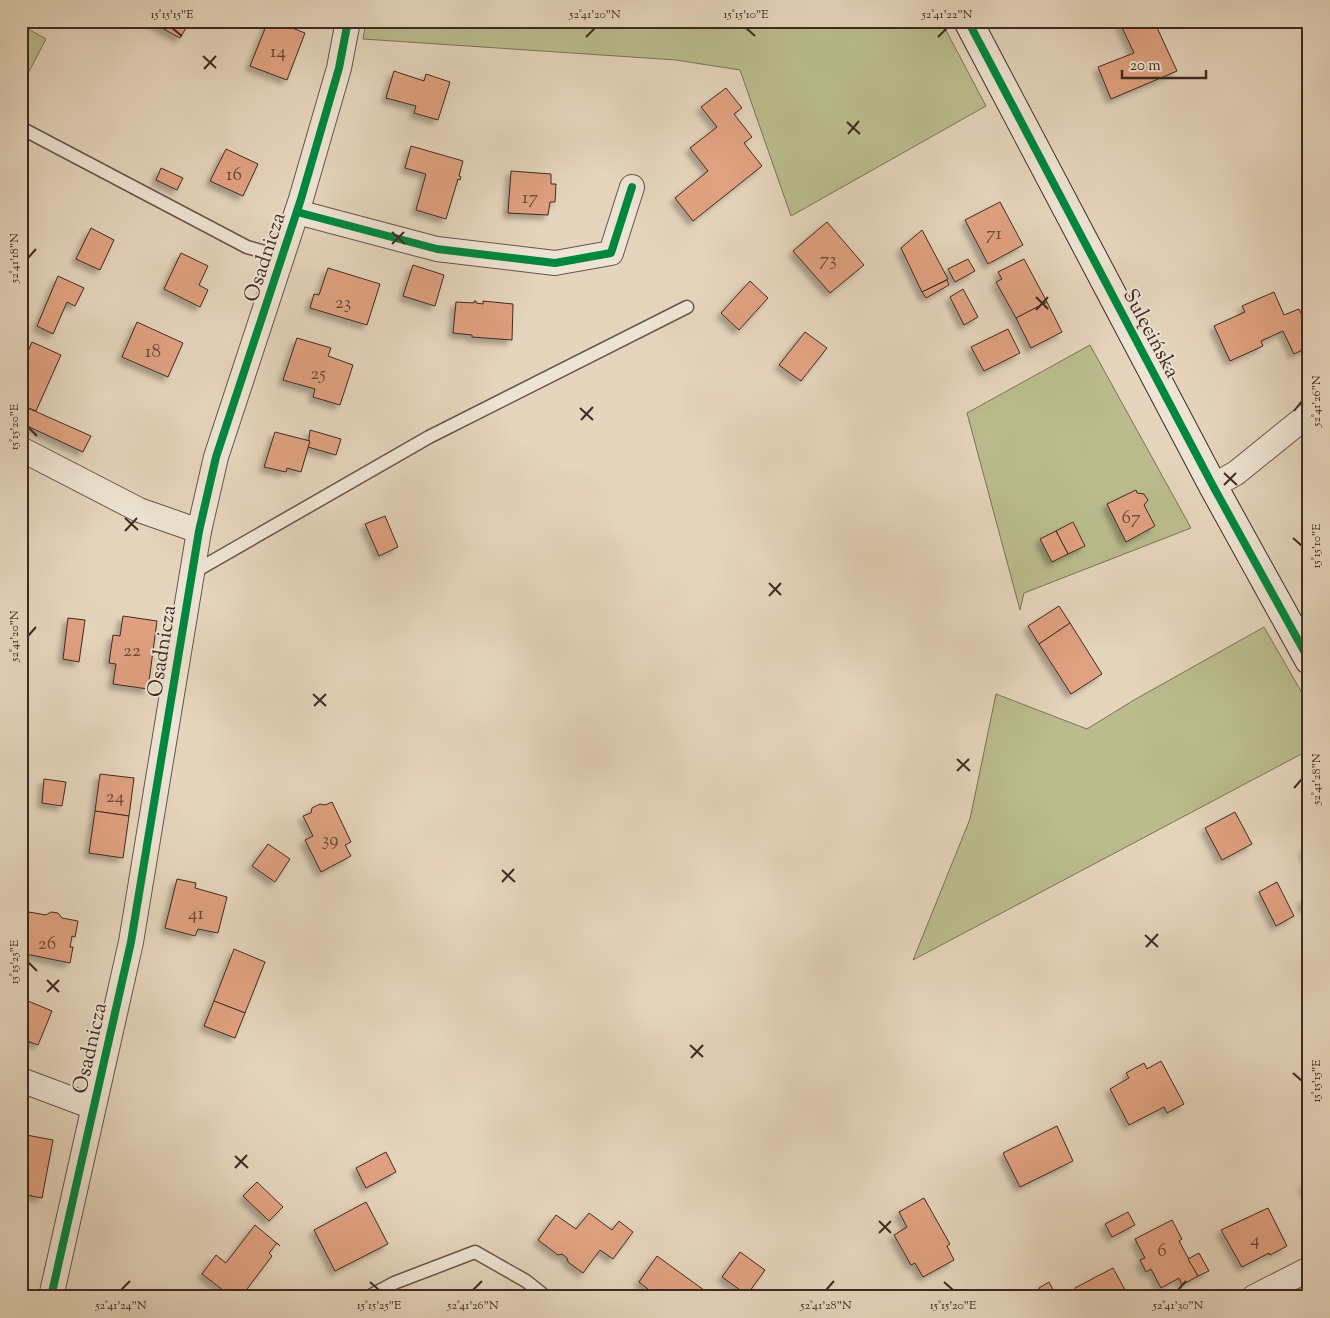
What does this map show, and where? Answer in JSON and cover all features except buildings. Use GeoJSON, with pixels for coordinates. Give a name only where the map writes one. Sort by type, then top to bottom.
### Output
{"type":"FeatureCollection","features":[{"type":"Feature","properties":{"kind":"street","name":"Osadnicza"},"geometry":{"type":"LineString","coordinates":[[51,1297],[131,942],[199,531],[216,457],[297,212],[339,68],[348,21]]}},
{"type":"Feature","properties":{"kind":"street","name":"Sulęcińska"},"geometry":{"type":"LineString","coordinates":[[971,22],[1214,486],[1309,660]]}},
{"type":"Feature","properties":{"kind":"street"},"geometry":{"type":"LineString","coordinates":[[297,212],[437,249],[555,262],[611,253],[632,187]]}},
{"type":"Feature","properties":{"kind":"street"},"geometry":{"type":"LineString","coordinates":[[1214,486],[1236,473],[1309,414]]}},
{"type":"Feature","properties":{"kind":"street"},"geometry":{"type":"LineString","coordinates":[[21,449],[139,510],[199,531]]}},
{"type":"Feature","properties":{"kind":"street"},"geometry":{"type":"LineString","coordinates":[[21,1080],[93,1107]]}},
{"type":"Feature","properties":{"kind":"street"},"geometry":{"type":"LineString","coordinates":[[1254,1297],[1309,1268]]}},
{"type":"Feature","properties":{"kind":"lane"},"geometry":{"type":"LineString","coordinates":[[21,128],[247,247],[282,257]]}},
{"type":"Feature","properties":{"kind":"lane"},"geometry":{"type":"LineString","coordinates":[[192,573],[430,437],[687,307]]}},
{"type":"Feature","properties":{"kind":"lane"},"geometry":{"type":"LineString","coordinates":[[368,1297],[394,1283],[475,1252],[526,1281],[546,1297]]}},
{"type":"Feature","properties":{"kind":"green space"},"geometry":{"type":"Polygon","coordinates":[[[366,21],[941,21],[986,106],[791,216],[740,70],[676,60],[363,39],[366,21]]]}},
{"type":"Feature","properties":{"kind":"green space"},"geometry":{"type":"Polygon","coordinates":[[[21,25],[46,39],[21,87],[21,25]]]}},
{"type":"Feature","properties":{"kind":"green space"},"geometry":{"type":"Polygon","coordinates":[[[1090,345],[1191,528],[1024,593],[1020,610],[967,413],[1090,345]]]}},
{"type":"Feature","properties":{"kind":"green space"},"geometry":{"type":"Polygon","coordinates":[[[1264,627],[1309,705],[1309,750],[913,960],[970,819],[996,694],[1087,729],[1134,700],[1264,627]]]}},
{"type":"Feature","properties":{"kind":"green space"},"geometry":{"type":"Polygon","coordinates":[[[1309,1266],[1309,1297],[1252,1297],[1309,1266]]]}},
{"type":"Feature","properties":{"kind":"cycle path"},"geometry":{"type":"LineString","coordinates":[[51,1297],[131,942],[199,531],[216,457],[301,199],[339,68],[348,21]]}},
{"type":"Feature","properties":{"kind":"cycle path"},"geometry":{"type":"LineString","coordinates":[[968,21],[1213,486],[1309,660]]}},
{"type":"Feature","properties":{"kind":"cycle path"},"geometry":{"type":"LineString","coordinates":[[297,212],[437,249],[555,263],[611,253],[632,187]]}}]}
